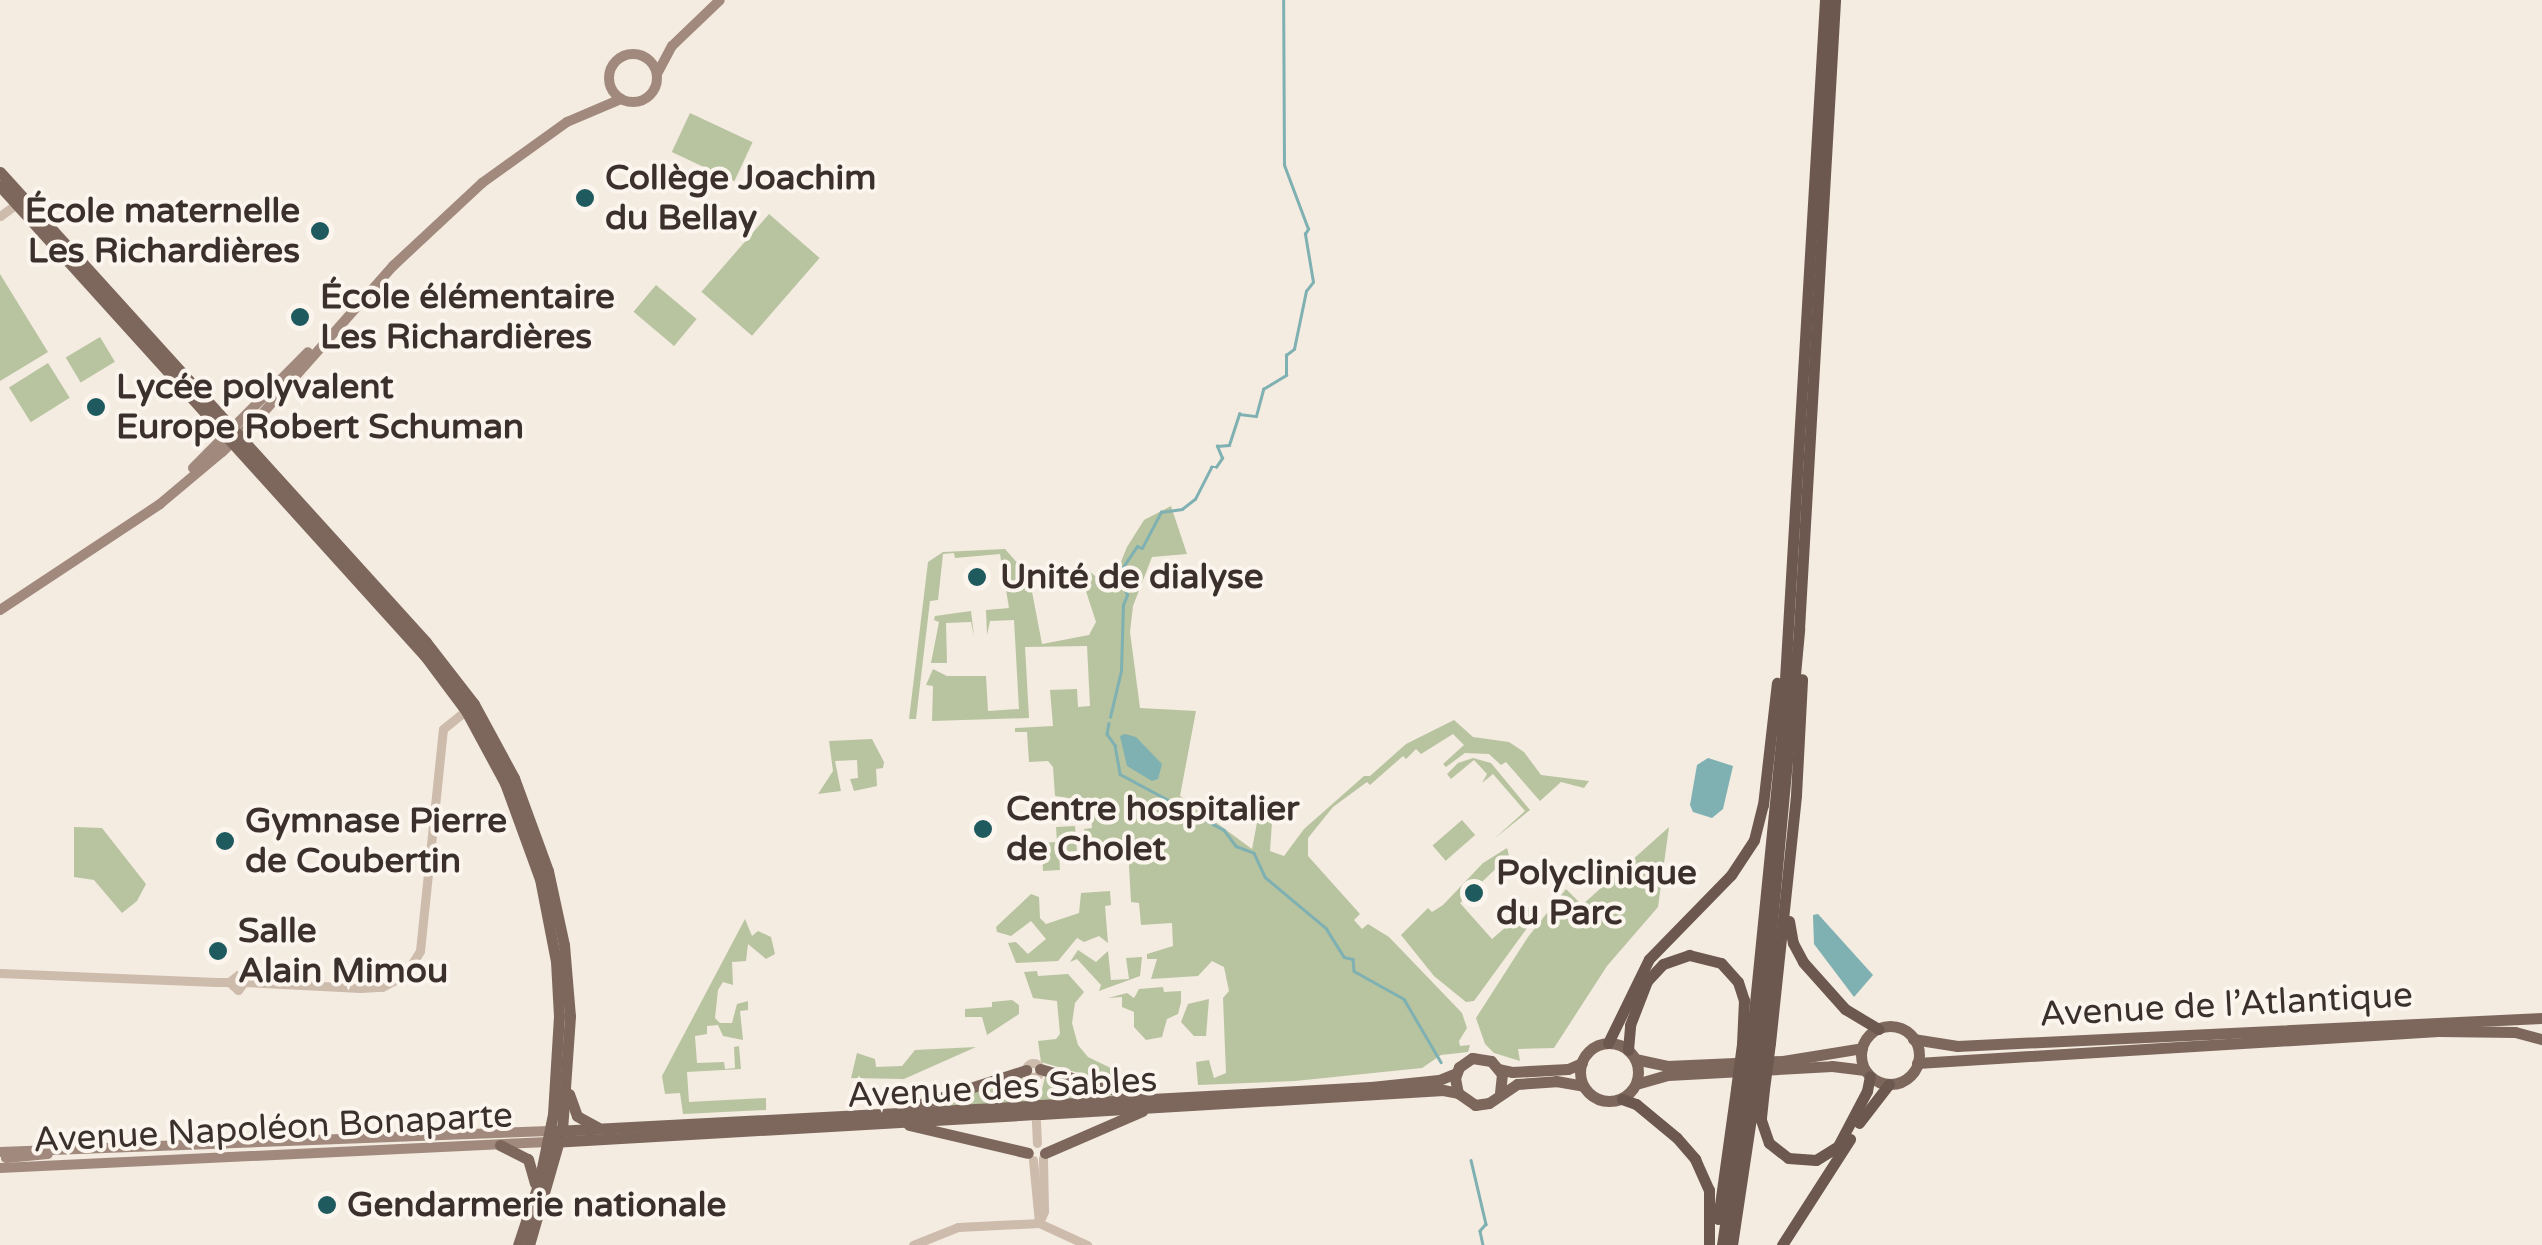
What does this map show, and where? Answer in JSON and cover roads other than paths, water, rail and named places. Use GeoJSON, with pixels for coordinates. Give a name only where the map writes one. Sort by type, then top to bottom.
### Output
{"type":"FeatureCollection","features":[{"type":"Feature","properties":{"kind":"highway"},"geometry":{"type":"LineString","coordinates":[[1732,1245],[1756,1043],[1792,651],[1825,0]]}},
{"type":"Feature","properties":{"kind":"highway"},"geometry":{"type":"LineString","coordinates":[[1792,651],[1835,0]]}},
{"type":"Feature","properties":{"kind":"highway"},"geometry":{"type":"LineString","coordinates":[[1789,684],[1790,933],[1797,953],[1846,1009],[1878,1029]]}},
{"type":"Feature","properties":{"kind":"highway"},"geometry":{"type":"LineString","coordinates":[[1608,1043],[1649,959],[1731,875],[1754,840],[1789,684]]}},
{"type":"Feature","properties":{"kind":"highway"},"geometry":{"type":"LineString","coordinates":[[1722,1245],[1756,1043],[1788,888]]}},
{"type":"Feature","properties":{"kind":"highway"},"geometry":{"type":"LineString","coordinates":[[1632,1054],[1628,1033],[1647,981],[1664,964],[1689,955],[1721,964],[1738,982],[1756,1043]]}},
{"type":"Feature","properties":{"kind":"highway"},"geometry":{"type":"LineString","coordinates":[[1750,1090],[1769,1143],[1788,1158],[1816,1160],[1838,1146],[1867,1091],[1868,1073]]}},
{"type":"Feature","properties":{"kind":"highway"},"geometry":{"type":"LineString","coordinates":[[1782,1245],[1870,1105],[1889,1084]]}},
{"type":"Feature","properties":{"kind":"highway"},"geometry":{"type":"LineString","coordinates":[[1711,1245],[1750,1090]]}},
{"type":"Feature","properties":{"kind":"highway"},"geometry":{"type":"LineString","coordinates":[[1622,1099],[1663,1126],[1694,1159],[1709,1190],[1711,1245]]}},
{"type":"Feature","properties":{"kind":"main road"},"geometry":{"type":"LineString","coordinates":[[577,116],[621,99],[634,102],[647,98],[672,46],[720,0]]}},
{"type":"Feature","properties":{"kind":"main road"},"geometry":{"type":"LineString","coordinates":[[0,606],[160,504],[232,436],[466,196],[598,99],[612,67],[621,58],[645,58],[672,46]]}},
{"type":"Feature","properties":{"kind":"main road"},"geometry":{"type":"LineString","coordinates":[[645,58],[656,75]]}},
{"type":"Feature","properties":{"kind":"main road"},"geometry":{"type":"LineString","coordinates":[[609,80],[621,99]]}},
{"type":"Feature","properties":{"kind":"main road"},"geometry":{"type":"LineString","coordinates":[[0,172],[470,707],[514,778],[548,871],[568,986],[567,1086],[529,1245]]}},
{"type":"Feature","properties":{"kind":"main road"},"geometry":{"type":"LineString","coordinates":[[0,186],[21,200]]}},
{"type":"Feature","properties":{"kind":"main road"},"geometry":{"type":"LineString","coordinates":[[0,606],[156,499],[232,436]]}},
{"type":"Feature","properties":{"kind":"main road"},"geometry":{"type":"LineString","coordinates":[[470,707],[526,833],[550,924],[559,1016],[555,1136],[518,1245]]}},
{"type":"Feature","properties":{"kind":"main road","name":"Avenue de l’Atlantique"},"geometry":{"type":"LineString","coordinates":[[1914,1039],[1957,1046],[2542,1018]]}},
{"type":"Feature","properties":{"kind":"main road"},"geometry":{"type":"LineString","coordinates":[[1499,1069],[1568,1069],[1582,1063],[1595,1047],[1608,1043],[1667,1066],[1783,1061],[1862,1048],[1878,1029],[1898,1027],[1914,1039],[1918,1063],[1908,1077],[1889,1084],[1868,1073],[1832,1066],[1668,1074],[1636,1084],[1622,1099],[1596,1098],[1584,1086],[1556,1081],[1522,1083],[1480,1105],[1466,1102],[1458,1093],[1456,1072],[1463,1063],[1477,1057],[1492,1060],[1499,1069],[1500,1093]]}},
{"type":"Feature","properties":{"kind":"main road","name":"Avenue de l’Atlantique"},"geometry":{"type":"LineString","coordinates":[[1918,1063],[1942,1058],[2438,1031],[2516,1032],[2542,1039]]}},
{"type":"Feature","properties":{"kind":"main road"},"geometry":{"type":"LineString","coordinates":[[1862,1048],[1868,1073]]}},
{"type":"Feature","properties":{"kind":"main road"},"geometry":{"type":"LineString","coordinates":[[1632,1054],[1636,1084]]}},
{"type":"Feature","properties":{"kind":"main road"},"geometry":{"type":"LineString","coordinates":[[1582,1063],[1584,1086]]}},
{"type":"Feature","properties":{"kind":"main road"},"geometry":{"type":"LineString","coordinates":[[878,1114],[1034,1072],[1150,1103]]}},
{"type":"Feature","properties":{"kind":"main road","name":"Avenue des Sables"},"geometry":{"type":"LineString","coordinates":[[555,1136],[896,1122],[1406,1084],[1439,1080],[1456,1072]]}},
{"type":"Feature","properties":{"kind":"main road"},"geometry":{"type":"LineString","coordinates":[[567,1086],[577,1116],[601,1128]]}},
{"type":"Feature","properties":{"kind":"main road","name":"Avenue des Sables"},"geometry":{"type":"LineString","coordinates":[[1150,1103],[1443,1090],[1458,1093]]}},
{"type":"Feature","properties":{"kind":"main road"},"geometry":{"type":"LineString","coordinates":[[896,1122],[1037,1154],[1150,1103]]}},
{"type":"Feature","properties":{"kind":"main road","name":"Avenue des Sables"},"geometry":{"type":"LineString","coordinates":[[555,1136],[601,1128],[1036,1110]]}},
{"type":"Feature","properties":{"kind":"main road","name":"Avenue Napoléon Bonaparte"},"geometry":{"type":"LineString","coordinates":[[0,1168],[500,1144],[555,1136]]}},
{"type":"Feature","properties":{"kind":"main road","name":"Avenue Napoléon Bonaparte"},"geometry":{"type":"LineString","coordinates":[[0,1155],[555,1136]]}},
{"type":"Feature","properties":{"kind":"main road"},"geometry":{"type":"LineString","coordinates":[[500,1144],[528,1158],[534,1174],[535,1197]]}},
{"type":"Feature","properties":{"kind":"main road"},"geometry":{"type":"LineString","coordinates":[[0,1176],[18,1167]]}},
{"type":"Feature","properties":{"kind":"street"},"geometry":{"type":"LineString","coordinates":[[0,216],[21,200]]}},
{"type":"Feature","properties":{"kind":"street"},"geometry":{"type":"LineString","coordinates":[[0,973],[229,982],[238,975],[244,982],[360,988],[382,986],[405,976],[420,951],[443,729],[470,707]]}},
{"type":"Feature","properties":{"kind":"street"},"geometry":{"type":"LineString","coordinates":[[1034,1072],[1039,1222]]}},
{"type":"Feature","properties":{"kind":"street"},"geometry":{"type":"LineString","coordinates":[[912,1245],[958,1228],[1039,1222],[1087,1245]]}},
{"type":"Feature","properties":{"kind":"water"},"geometry":{"type":"Polygon","coordinates":[[[1120,736],[1136,737],[1162,764],[1158,779],[1152,781],[1127,766],[1120,736]]]}},
{"type":"Feature","properties":{"kind":"water"},"geometry":{"type":"Polygon","coordinates":[[[1708,758],[1733,766],[1723,809],[1712,818],[1693,812],[1690,805],[1697,765],[1708,758]]]}},
{"type":"Feature","properties":{"kind":"water"},"geometry":{"type":"Polygon","coordinates":[[[1818,914],[1873,975],[1854,997],[1814,944],[1813,915],[1818,914]]]}},
{"type":"Feature","properties":{"kind":"waterway"},"geometry":{"type":"LineString","coordinates":[[1110,717],[1121,671],[1123,605],[1127,595],[1119,573],[1137,546],[1142,548],[1161,512],[1182,509],[1195,499],[1211,467],[1216,467],[1222,458],[1217,446],[1229,445],[1239,414],[1256,416],[1263,389],[1286,375],[1286,355],[1294,349],[1306,291],[1313,282],[1305,234],[1308,229],[1284,165],[1283,0]]}},
{"type":"Feature","properties":{"kind":"waterway"},"geometry":{"type":"LineString","coordinates":[[1109,723],[1107,734],[1115,745],[1120,774],[1224,830],[1236,846],[1254,853],[1265,877],[1326,928],[1344,957],[1353,959],[1354,971],[1404,999],[1441,1062]]}},
{"type":"Feature","properties":{"kind":"waterway"},"geometry":{"type":"LineString","coordinates":[[1471,1160],[1486,1224],[1480,1231],[1483,1245]]}},
{"type":"Feature","properties":{"kind":"place","name":"Collège Joachim du Bellay"},"geometry":{"type":"Point","coordinates":[585,198]}},
{"type":"Feature","properties":{"kind":"place","name":"École maternelle Les Richardières"},"geometry":{"type":"Point","coordinates":[320,231]}},
{"type":"Feature","properties":{"kind":"place","name":"École élémentaire Les Richardières"},"geometry":{"type":"Point","coordinates":[300,317]}},
{"type":"Feature","properties":{"kind":"place","name":"Lycée polyvalent Europe Robert Schuman"},"geometry":{"type":"Point","coordinates":[96,407]}},
{"type":"Feature","properties":{"kind":"place","name":"Unité de dialyse"},"geometry":{"type":"Point","coordinates":[977,577]}},
{"type":"Feature","properties":{"kind":"place","name":"Centre hospitalier de Cholet"},"geometry":{"type":"Point","coordinates":[983,829]}},
{"type":"Feature","properties":{"kind":"place","name":"Gymnase Pierre de Coubertin"},"geometry":{"type":"Point","coordinates":[225,841]}},
{"type":"Feature","properties":{"kind":"place","name":"Polyclinique du Parc"},"geometry":{"type":"Point","coordinates":[1474,893]}},
{"type":"Feature","properties":{"kind":"place","name":"Salle Alain Mimou"},"geometry":{"type":"Point","coordinates":[218,951]}},
{"type":"Feature","properties":{"kind":"place","name":"Gendarmerie nationale"},"geometry":{"type":"Point","coordinates":[327,1205]}}]}
